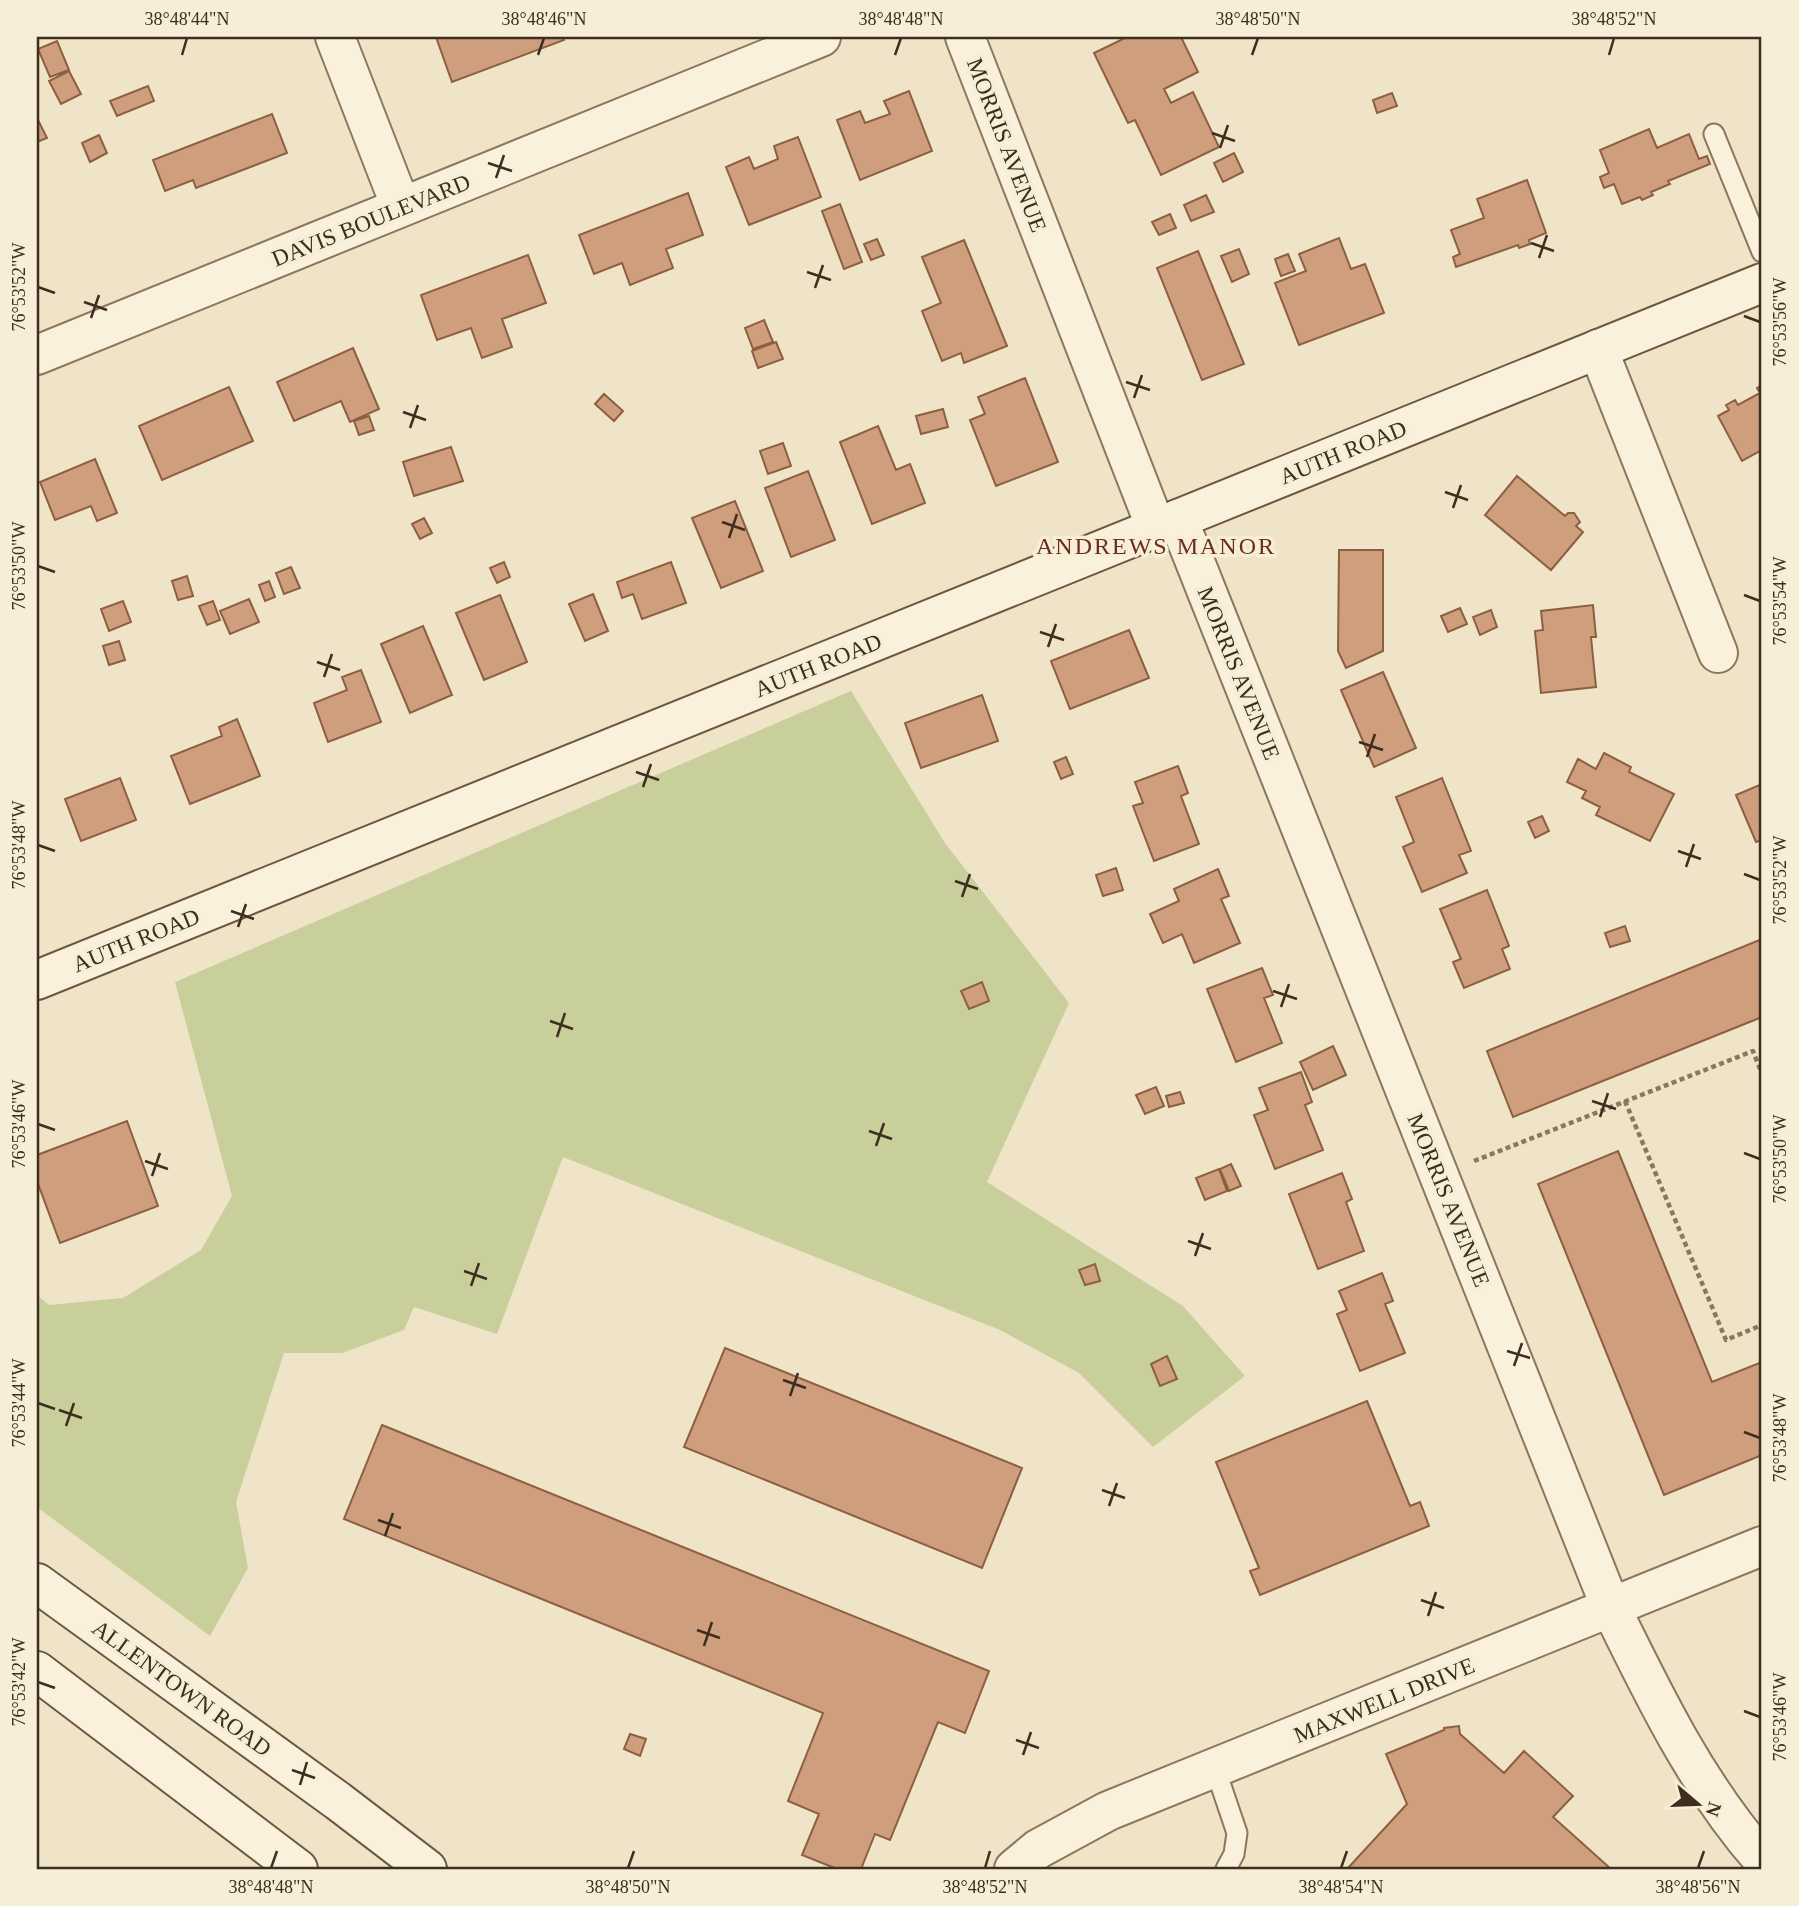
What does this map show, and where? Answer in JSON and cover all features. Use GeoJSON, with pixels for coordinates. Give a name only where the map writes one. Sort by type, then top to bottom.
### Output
{"type":"FeatureCollection","features":[{"type":"Feature","properties":{"kind":"street"},"geometry":{"type":"LineString","coordinates":[[335,37],[401,207]]}},
{"type":"Feature","properties":{"kind":"street","name":"DAVIS BOULEVARD"},"geometry":{"type":"LineString","coordinates":[[37,355],[821,37]]}},
{"type":"Feature","properties":{"kind":"street","name":"MORRIS AVENUE"},"geometry":{"type":"LineString","coordinates":[[965,37],[1439,1175],[1611,1608],[1647,1682],[1704,1783],[1762,1859]]}},
{"type":"Feature","properties":{"kind":"street","name":"AUTH ROAD"},"geometry":{"type":"LineString","coordinates":[[37,980],[1762,283]]}},
{"type":"Feature","properties":{"kind":"street"},"geometry":{"type":"LineString","coordinates":[[1598,349],[1718,653]]}},
{"type":"Feature","properties":{"kind":"street","name":"MAXWELL DRIVE"},"geometry":{"type":"LineString","coordinates":[[1014,1869],[1038,1849],[1108,1811],[1762,1546]]}},
{"type":"Feature","properties":{"kind":"street","name":"ALLENTOWN ROAD"},"geometry":{"type":"LineString","coordinates":[[37,1583],[338,1801],[427,1869]]}},
{"type":"Feature","properties":{"kind":"street"},"geometry":{"type":"LineString","coordinates":[[37,1671],[298,1869]]}},
{"type":"Feature","properties":{"kind":"lane"},"geometry":{"type":"LineString","coordinates":[[1714,134],[1762,252]]}},
{"type":"Feature","properties":{"kind":"lane"},"geometry":{"type":"LineString","coordinates":[[1215,1768],[1237,1833],[1234,1854],[1226,1869]]}},
{"type":"Feature","properties":{"kind":"path"},"geometry":{"type":"LineString","coordinates":[[1439,1175],[1753,1051],[1762,1074]]}},
{"type":"Feature","properties":{"kind":"path"},"geometry":{"type":"LineString","coordinates":[[1625,1101],[1726,1340],[1762,1325]]}},
{"type":"Feature","properties":{"kind":"green space"},"geometry":{"type":"Polygon","coordinates":[[[851,691],[945,843],[1069,1003],[987,1182],[1183,1306],[1245,1376],[1153,1447],[1079,1373],[1000,1330],[563,1157],[497,1334],[414,1307],[404,1330],[342,1353],[284,1353],[236,1502],[248,1568],[210,1636],[37,1507],[37,1295],[49,1305],[123,1298],[201,1250],[232,1196],[175,982],[851,691]]]}},
{"type":"Feature","properties":{"kind":"building"},"geometry":{"type":"Polygon","coordinates":[[[436,37],[563,37],[564,40],[452,82],[436,37]]]}},
{"type":"Feature","properties":{"kind":"building"},"geometry":{"type":"Polygon","coordinates":[[[1127,37],[1181,37],[1198,72],[1164,89],[1171,103],[1193,92],[1219,147],[1161,175],[1135,120],[1128,123],[1094,53],[1127,37]]]}},
{"type":"Feature","properties":{"kind":"building"},"geometry":{"type":"Polygon","coordinates":[[[57,41],[69,70],[50,77],[38,49],[57,41]]]}},
{"type":"Feature","properties":{"kind":"building"},"geometry":{"type":"Polygon","coordinates":[[[69,71],[81,94],[61,104],[49,81],[69,71]]]}},
{"type":"Feature","properties":{"kind":"building"},"geometry":{"type":"Polygon","coordinates":[[[148,86],[154,101],[117,116],[110,101],[148,86]]]}},
{"type":"Feature","properties":{"kind":"building"},"geometry":{"type":"Polygon","coordinates":[[[909,91],[932,151],[860,180],[837,120],[860,111],[865,123],[890,114],[884,101],[909,91]]]}},
{"type":"Feature","properties":{"kind":"building"},"geometry":{"type":"Polygon","coordinates":[[[1392,93],[1397,106],[1377,113],[1373,100],[1392,93]]]}},
{"type":"Feature","properties":{"kind":"building"},"geometry":{"type":"Polygon","coordinates":[[[272,114],[287,153],[196,188],[193,180],[165,191],[153,160],[272,114]]]}},
{"type":"Feature","properties":{"kind":"building"},"geometry":{"type":"Polygon","coordinates":[[[37,118],[47,138],[37,142],[37,118]]]}},
{"type":"Feature","properties":{"kind":"building"},"geometry":{"type":"Polygon","coordinates":[[[1649,129],[1657,148],[1689,134],[1699,159],[1707,156],[1710,164],[1668,181],[1670,184],[1651,192],[1653,195],[1642,200],[1640,197],[1622,204],[1614,184],[1604,188],[1600,177],[1609,173],[1600,150],[1649,129]]]}},
{"type":"Feature","properties":{"kind":"building"},"geometry":{"type":"Polygon","coordinates":[[[99,135],[107,153],[90,162],[82,143],[99,135]]]}},
{"type":"Feature","properties":{"kind":"building"},"geometry":{"type":"Polygon","coordinates":[[[798,137],[821,197],[749,225],[726,167],[749,157],[754,169],[778,159],[774,146],[798,137]]]}},
{"type":"Feature","properties":{"kind":"building"},"geometry":{"type":"Polygon","coordinates":[[[1234,153],[1243,172],[1223,182],[1214,163],[1234,153]]]}},
{"type":"Feature","properties":{"kind":"building"},"geometry":{"type":"Polygon","coordinates":[[[1527,180],[1546,233],[1529,240],[1530,244],[1519,248],[1518,245],[1456,267],[1453,257],[1460,254],[1451,230],[1484,218],[1477,199],[1527,180]]]}},
{"type":"Feature","properties":{"kind":"building"},"geometry":{"type":"Polygon","coordinates":[[[688,193],[703,235],[666,249],[673,268],[630,285],[622,263],[594,274],[579,235],[688,193]]]}},
{"type":"Feature","properties":{"kind":"building"},"geometry":{"type":"Polygon","coordinates":[[[1206,195],[1214,212],[1191,221],[1184,205],[1206,195]]]}},
{"type":"Feature","properties":{"kind":"building"},"geometry":{"type":"Polygon","coordinates":[[[840,204],[862,262],[844,269],[822,211],[840,204]]]}},
{"type":"Feature","properties":{"kind":"building"},"geometry":{"type":"Polygon","coordinates":[[[1170,214],[1176,228],[1159,235],[1152,222],[1170,214]]]}},
{"type":"Feature","properties":{"kind":"building"},"geometry":{"type":"Polygon","coordinates":[[[1339,238],[1351,269],[1365,264],[1384,313],[1299,345],[1275,283],[1306,271],[1299,254],[1339,238]]]}},
{"type":"Feature","properties":{"kind":"building"},"geometry":{"type":"Polygon","coordinates":[[[877,239],[884,255],[871,260],[864,244],[877,239]]]}},
{"type":"Feature","properties":{"kind":"building"},"geometry":{"type":"Polygon","coordinates":[[[964,240],[1007,346],[964,363],[961,353],[942,361],[922,311],[941,303],[922,257],[964,240]]]}},
{"type":"Feature","properties":{"kind":"building"},"geometry":{"type":"Polygon","coordinates":[[[1239,249],[1249,274],[1232,282],[1221,256],[1239,249]]]}},
{"type":"Feature","properties":{"kind":"building"},"geometry":{"type":"Polygon","coordinates":[[[1198,251],[1244,364],[1202,380],[1157,268],[1198,251]]]}},
{"type":"Feature","properties":{"kind":"building"},"geometry":{"type":"Polygon","coordinates":[[[1288,254],[1295,271],[1281,276],[1275,259],[1288,254]]]}},
{"type":"Feature","properties":{"kind":"building"},"geometry":{"type":"Polygon","coordinates":[[[528,255],[546,303],[502,319],[512,347],[482,358],[471,328],[437,340],[421,295],[528,255]]]}},
{"type":"Feature","properties":{"kind":"building"},"geometry":{"type":"Polygon","coordinates":[[[764,320],[773,342],[753,349],[745,328],[764,320]]]}},
{"type":"Feature","properties":{"kind":"building"},"geometry":{"type":"Polygon","coordinates":[[[776,342],[783,359],[758,368],[752,351],[776,342]]]}},
{"type":"Feature","properties":{"kind":"building"},"geometry":{"type":"Polygon","coordinates":[[[353,348],[379,409],[350,422],[341,401],[294,421],[277,382],[353,348]]]}},
{"type":"Feature","properties":{"kind":"building"},"geometry":{"type":"Polygon","coordinates":[[[1025,378],[1058,462],[996,486],[970,420],[985,414],[978,397],[1025,378]]]}},
{"type":"Feature","properties":{"kind":"building"},"geometry":{"type":"Polygon","coordinates":[[[1762,385],[1762,450],[1742,461],[1718,416],[1729,410],[1726,405],[1735,400],[1738,405],[1760,393],[1757,388],[1762,385]]]}},
{"type":"Feature","properties":{"kind":"building"},"geometry":{"type":"Polygon","coordinates":[[[229,387],[253,441],[162,480],[139,426],[229,387]]]}},
{"type":"Feature","properties":{"kind":"building"},"geometry":{"type":"Polygon","coordinates":[[[604,394],[623,411],[614,421],[595,404],[604,394]]]}},
{"type":"Feature","properties":{"kind":"building"},"geometry":{"type":"Polygon","coordinates":[[[943,409],[948,427],[921,434],[916,416],[943,409]]]}},
{"type":"Feature","properties":{"kind":"building"},"geometry":{"type":"Polygon","coordinates":[[[369,416],[374,430],[359,435],[354,421],[369,416]]]}},
{"type":"Feature","properties":{"kind":"building"},"geometry":{"type":"Polygon","coordinates":[[[878,426],[896,470],[910,464],[925,503],[872,524],[840,442],[878,426]]]}},
{"type":"Feature","properties":{"kind":"building"},"geometry":{"type":"Polygon","coordinates":[[[783,443],[791,466],[768,474],[760,451],[783,443]]]}},
{"type":"Feature","properties":{"kind":"building"},"geometry":{"type":"Polygon","coordinates":[[[451,447],[463,481],[414,496],[403,462],[451,447]]]}},
{"type":"Feature","properties":{"kind":"building"},"geometry":{"type":"Polygon","coordinates":[[[95,459],[117,513],[97,521],[91,506],[55,520],[40,482],[95,459]]]}},
{"type":"Feature","properties":{"kind":"building"},"geometry":{"type":"Polygon","coordinates":[[[808,471],[835,540],[791,557],[765,488],[808,471]]]}},
{"type":"Feature","properties":{"kind":"building"},"geometry":{"type":"Polygon","coordinates":[[[1517,476],[1565,516],[1574,513],[1580,522],[1576,526],[1583,532],[1551,570],[1485,515],[1517,476]]]}},
{"type":"Feature","properties":{"kind":"building"},"geometry":{"type":"Polygon","coordinates":[[[735,501],[763,571],[721,588],[692,518],[735,501]]]}},
{"type":"Feature","properties":{"kind":"building"},"geometry":{"type":"Polygon","coordinates":[[[424,518],[432,533],[420,539],[412,524],[424,518]]]}},
{"type":"Feature","properties":{"kind":"building"},"geometry":{"type":"Polygon","coordinates":[[[1339,550],[1383,550],[1383,651],[1346,668],[1338,651],[1339,550]]]}},
{"type":"Feature","properties":{"kind":"building"},"geometry":{"type":"Polygon","coordinates":[[[504,562],[510,577],[497,583],[490,568],[504,562]]]}},
{"type":"Feature","properties":{"kind":"building"},"geometry":{"type":"Polygon","coordinates":[[[671,562],[686,603],[642,619],[633,594],[622,598],[617,582],[671,562]]]}},
{"type":"Feature","properties":{"kind":"building"},"geometry":{"type":"Polygon","coordinates":[[[291,567],[300,588],[284,594],[276,573],[291,567]]]}},
{"type":"Feature","properties":{"kind":"building"},"geometry":{"type":"Polygon","coordinates":[[[187,576],[193,596],[178,600],[172,581],[187,576]]]}},
{"type":"Feature","properties":{"kind":"building"},"geometry":{"type":"Polygon","coordinates":[[[269,581],[275,597],[265,601],[259,585],[269,581]]]}},
{"type":"Feature","properties":{"kind":"building"},"geometry":{"type":"Polygon","coordinates":[[[593,594],[608,631],[585,641],[569,604],[593,594]]]}},
{"type":"Feature","properties":{"kind":"building"},"geometry":{"type":"Polygon","coordinates":[[[500,595],[527,662],[484,680],[456,613],[500,595]]]}},
{"type":"Feature","properties":{"kind":"building"},"geometry":{"type":"Polygon","coordinates":[[[249,599],[259,622],[230,634],[220,611],[249,599]]]}},
{"type":"Feature","properties":{"kind":"building"},"geometry":{"type":"Polygon","coordinates":[[[123,601],[131,622],[109,631],[101,609],[123,601]]]}},
{"type":"Feature","properties":{"kind":"building"},"geometry":{"type":"Polygon","coordinates":[[[213,601],[220,620],[207,625],[199,606],[213,601]]]}},
{"type":"Feature","properties":{"kind":"building"},"geometry":{"type":"Polygon","coordinates":[[[1593,605],[1596,637],[1591,637],[1596,687],[1541,693],[1535,631],[1543,630],[1541,611],[1593,605]]]}},
{"type":"Feature","properties":{"kind":"building"},"geometry":{"type":"Polygon","coordinates":[[[1460,608],[1467,624],[1448,632],[1441,616],[1460,608]]]}},
{"type":"Feature","properties":{"kind":"building"},"geometry":{"type":"Polygon","coordinates":[[[1491,610],[1497,627],[1480,635],[1473,617],[1491,610]]]}},
{"type":"Feature","properties":{"kind":"building"},"geometry":{"type":"Polygon","coordinates":[[[423,626],[452,695],[410,713],[381,644],[423,626]]]}},
{"type":"Feature","properties":{"kind":"building"},"geometry":{"type":"Polygon","coordinates":[[[1129,630],[1149,678],[1070,709],[1051,661],[1129,630]]]}},
{"type":"Feature","properties":{"kind":"building"},"geometry":{"type":"Polygon","coordinates":[[[119,641],[125,660],[109,665],[103,646],[119,641]]]}},
{"type":"Feature","properties":{"kind":"building"},"geometry":{"type":"Polygon","coordinates":[[[361,670],[381,722],[328,742],[314,703],[347,690],[342,677],[361,670]]]}},
{"type":"Feature","properties":{"kind":"building"},"geometry":{"type":"Polygon","coordinates":[[[1383,672],[1416,748],[1374,767],[1341,690],[1383,672]]]}},
{"type":"Feature","properties":{"kind":"building"},"geometry":{"type":"Polygon","coordinates":[[[982,695],[998,741],[921,768],[905,723],[982,695]]]}},
{"type":"Feature","properties":{"kind":"building"},"geometry":{"type":"Polygon","coordinates":[[[237,719],[260,776],[190,804],[171,756],[222,736],[219,727],[237,719]]]}},
{"type":"Feature","properties":{"kind":"building"},"geometry":{"type":"Polygon","coordinates":[[[1604,753],[1631,767],[1629,772],[1674,794],[1650,841],[1596,815],[1600,807],[1582,798],[1586,791],[1567,782],[1578,759],[1596,769],[1604,753]]]}},
{"type":"Feature","properties":{"kind":"building"},"geometry":{"type":"Polygon","coordinates":[[[1066,757],[1073,774],[1061,779],[1054,762],[1066,757]]]}},
{"type":"Feature","properties":{"kind":"building"},"geometry":{"type":"Polygon","coordinates":[[[1178,766],[1188,793],[1181,796],[1199,844],[1154,861],[1133,806],[1143,803],[1135,782],[1178,766]]]}},
{"type":"Feature","properties":{"kind":"building"},"geometry":{"type":"Polygon","coordinates":[[[120,778],[136,820],[81,841],[65,799],[120,778]]]}},
{"type":"Feature","properties":{"kind":"building"},"geometry":{"type":"Polygon","coordinates":[[[1442,778],[1471,851],[1459,855],[1467,873],[1422,892],[1403,847],[1414,842],[1396,797],[1442,778]]]}},
{"type":"Feature","properties":{"kind":"building"},"geometry":{"type":"Polygon","coordinates":[[[1762,784],[1762,840],[1756,842],[1736,795],[1762,784]]]}},
{"type":"Feature","properties":{"kind":"building"},"geometry":{"type":"Polygon","coordinates":[[[1542,816],[1549,831],[1535,838],[1528,822],[1542,816]]]}},
{"type":"Feature","properties":{"kind":"building"},"geometry":{"type":"Polygon","coordinates":[[[1116,868],[1123,890],[1103,896],[1096,875],[1116,868]]]}},
{"type":"Feature","properties":{"kind":"building"},"geometry":{"type":"Polygon","coordinates":[[[1218,869],[1229,896],[1221,899],[1240,943],[1194,963],[1182,934],[1163,943],[1150,914],[1179,901],[1174,889],[1218,869]]]}},
{"type":"Feature","properties":{"kind":"building"},"geometry":{"type":"Polygon","coordinates":[[[1487,890],[1509,946],[1502,949],[1510,969],[1464,988],[1453,962],[1461,959],[1440,909],[1487,890]]]}},
{"type":"Feature","properties":{"kind":"building"},"geometry":{"type":"Polygon","coordinates":[[[1625,926],[1630,941],[1610,947],[1605,933],[1625,926]]]}},
{"type":"Feature","properties":{"kind":"building"},"geometry":{"type":"Polygon","coordinates":[[[1762,939],[1762,1017],[1513,1117],[1487,1051],[1762,939]]]}},
{"type":"Feature","properties":{"kind":"building"},"geometry":{"type":"Polygon","coordinates":[[[1262,968],[1273,995],[1264,998],[1282,1043],[1236,1062],[1207,989],[1262,968]]]}},
{"type":"Feature","properties":{"kind":"building"},"geometry":{"type":"Polygon","coordinates":[[[982,982],[989,1001],[969,1009],[961,991],[982,982]]]}},
{"type":"Feature","properties":{"kind":"building"},"geometry":{"type":"Polygon","coordinates":[[[1333,1046],[1346,1075],[1313,1090],[1300,1062],[1333,1046]]]}},
{"type":"Feature","properties":{"kind":"building"},"geometry":{"type":"Polygon","coordinates":[[[1301,1072],[1312,1102],[1305,1105],[1323,1150],[1275,1169],[1254,1115],[1268,1110],[1259,1088],[1301,1072]]]}},
{"type":"Feature","properties":{"kind":"building"},"geometry":{"type":"Polygon","coordinates":[[[1156,1087],[1164,1106],[1145,1114],[1136,1095],[1156,1087]]]}},
{"type":"Feature","properties":{"kind":"building"},"geometry":{"type":"Polygon","coordinates":[[[1180,1092],[1184,1103],[1169,1107],[1166,1096],[1180,1092]]]}},
{"type":"Feature","properties":{"kind":"building"},"geometry":{"type":"Polygon","coordinates":[[[127,1121],[158,1206],[60,1243],[37,1181],[37,1155],[127,1121]]]}},
{"type":"Feature","properties":{"kind":"building"},"geometry":{"type":"Polygon","coordinates":[[[1618,1151],[1712,1382],[1762,1362],[1762,1455],[1664,1495],[1538,1184],[1618,1151]]]}},
{"type":"Feature","properties":{"kind":"building"},"geometry":{"type":"Polygon","coordinates":[[[1231,1164],[1241,1186],[1229,1191],[1220,1169],[1231,1164]]]}},
{"type":"Feature","properties":{"kind":"building"},"geometry":{"type":"Polygon","coordinates":[[[1219,1169],[1227,1191],[1205,1200],[1196,1178],[1219,1169]]]}},
{"type":"Feature","properties":{"kind":"building"},"geometry":{"type":"Polygon","coordinates":[[[1342,1173],[1352,1199],[1346,1202],[1364,1251],[1318,1269],[1289,1194],[1342,1173]]]}},
{"type":"Feature","properties":{"kind":"building"},"geometry":{"type":"Polygon","coordinates":[[[1095,1264],[1100,1281],[1085,1285],[1079,1270],[1095,1264]]]}},
{"type":"Feature","properties":{"kind":"building"},"geometry":{"type":"Polygon","coordinates":[[[1382,1273],[1393,1301],[1385,1304],[1405,1353],[1360,1371],[1337,1314],[1347,1310],[1339,1291],[1382,1273]]]}},
{"type":"Feature","properties":{"kind":"building"},"geometry":{"type":"Polygon","coordinates":[[[725,1348],[1022,1468],[982,1568],[684,1447],[725,1348]]]}},
{"type":"Feature","properties":{"kind":"building"},"geometry":{"type":"Polygon","coordinates":[[[1167,1356],[1177,1379],[1160,1386],[1151,1364],[1167,1356]]]}},
{"type":"Feature","properties":{"kind":"building"},"geometry":{"type":"Polygon","coordinates":[[[1367,1401],[1410,1506],[1420,1502],[1429,1526],[1260,1595],[1250,1571],[1259,1568],[1216,1462],[1367,1401]]]}},
{"type":"Feature","properties":{"kind":"building"},"geometry":{"type":"Polygon","coordinates":[[[382,1425],[989,1671],[965,1733],[938,1722],[890,1840],[875,1834],[861,1869],[837,1869],[802,1855],[819,1814],[788,1801],[823,1713],[344,1519],[382,1425]]]}},
{"type":"Feature","properties":{"kind":"building"},"geometry":{"type":"Polygon","coordinates":[[[1459,1726],[1460,1734],[1504,1773],[1524,1751],[1573,1796],[1553,1817],[1611,1869],[1347,1869],[1407,1804],[1386,1754],[1444,1728],[1459,1726]]]}},
{"type":"Feature","properties":{"kind":"building"},"geometry":{"type":"Polygon","coordinates":[[[630,1734],[646,1739],[640,1756],[624,1749],[630,1734]]]}},
{"type":"Feature","properties":{"kind":"district","name":"ANDREWS MANOR"},"geometry":{"type":"Point","coordinates":[1156,546]}}]}
